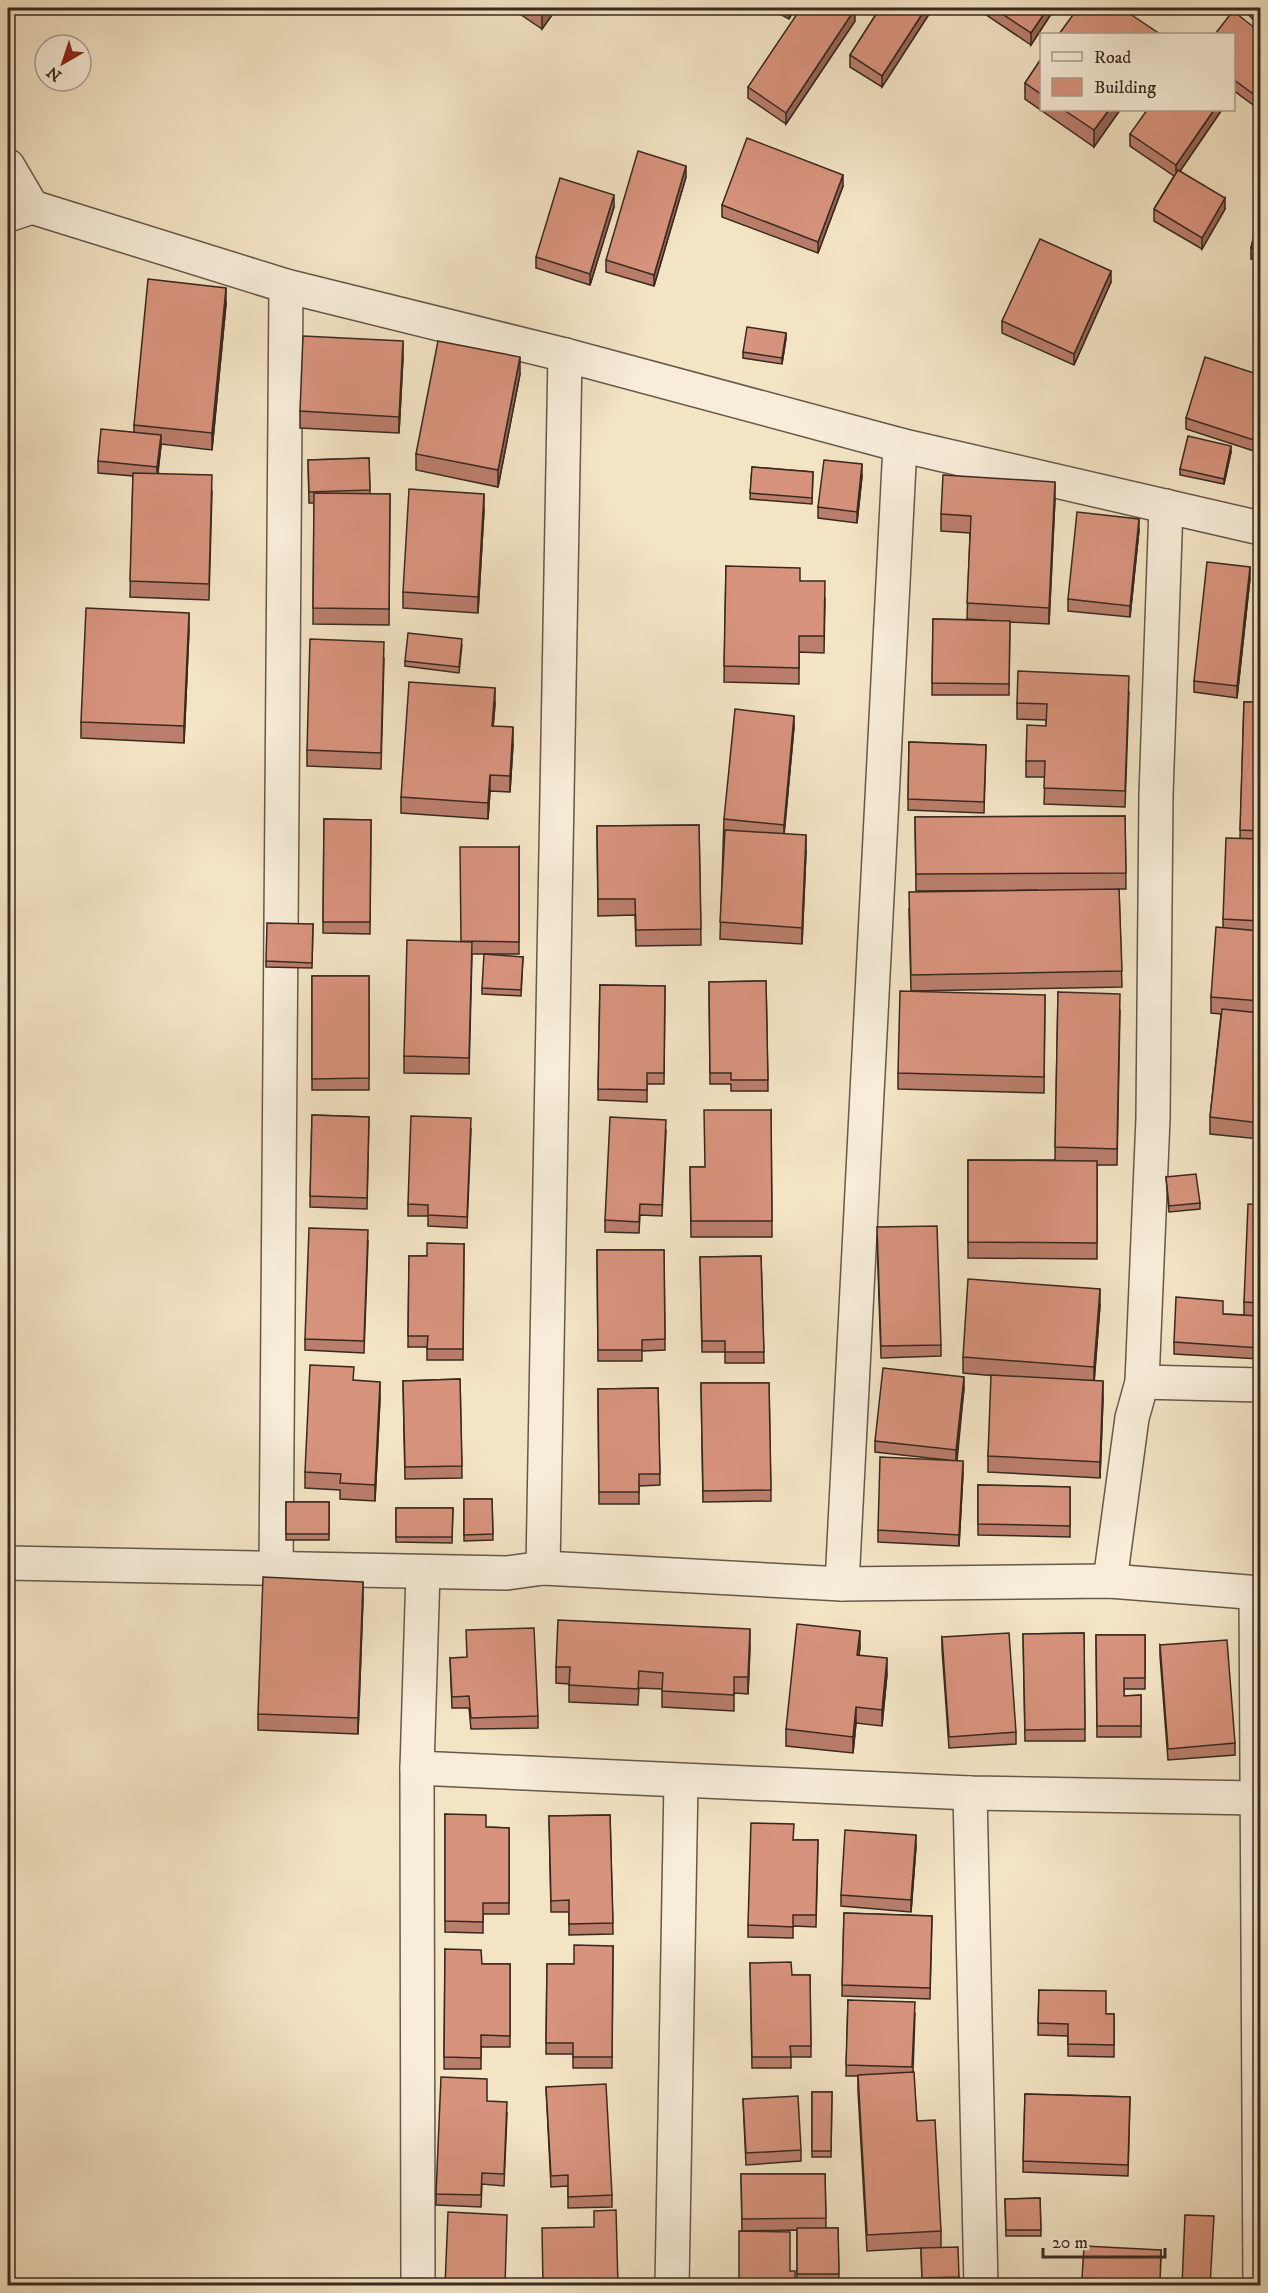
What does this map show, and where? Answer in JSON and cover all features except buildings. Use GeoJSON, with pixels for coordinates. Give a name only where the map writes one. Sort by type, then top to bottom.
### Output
{"type":"FeatureCollection","features":[{"type":"Feature","properties":{"kind":"street"},"geometry":{"type":"LineString","coordinates":[[8,166],[20,211],[286,286],[565,355],[900,445],[1260,528]]}},
{"type":"Feature","properties":{"kind":"street"},"geometry":{"type":"LineString","coordinates":[[276,1569],[286,286]]}},
{"type":"Feature","properties":{"kind":"street"},"geometry":{"type":"LineString","coordinates":[[543,1568],[565,355]]}},
{"type":"Feature","properties":{"kind":"street"},"geometry":{"type":"LineString","coordinates":[[842,1584],[900,445]]}},
{"type":"Feature","properties":{"kind":"street"},"geometry":{"type":"LineString","coordinates":[[1110,1581],[1132,1418],[1142,1382],[1153,1118],[1156,795],[1166,506]]}},
{"type":"Feature","properties":{"kind":"street"},"geometry":{"type":"LineString","coordinates":[[1142,1382],[1260,1385]]}},
{"type":"Feature","properties":{"kind":"street"},"geometry":{"type":"LineString","coordinates":[[8,1563],[507,1574],[543,1568],[842,1584],[1110,1581],[1258,1593],[1256,1798],[1260,2286]]}},
{"type":"Feature","properties":{"kind":"street"},"geometry":{"type":"LineString","coordinates":[[418,2286],[417,1768],[423,1572]]}},
{"type":"Feature","properties":{"kind":"street"},"geometry":{"type":"LineString","coordinates":[[417,1768],[970,1793],[1256,1798]]}},
{"type":"Feature","properties":{"kind":"street"},"geometry":{"type":"LineString","coordinates":[[672,2286],[681,1781]]}},
{"type":"Feature","properties":{"kind":"street"},"geometry":{"type":"LineString","coordinates":[[970,1793],[981,2286]]}}]}
